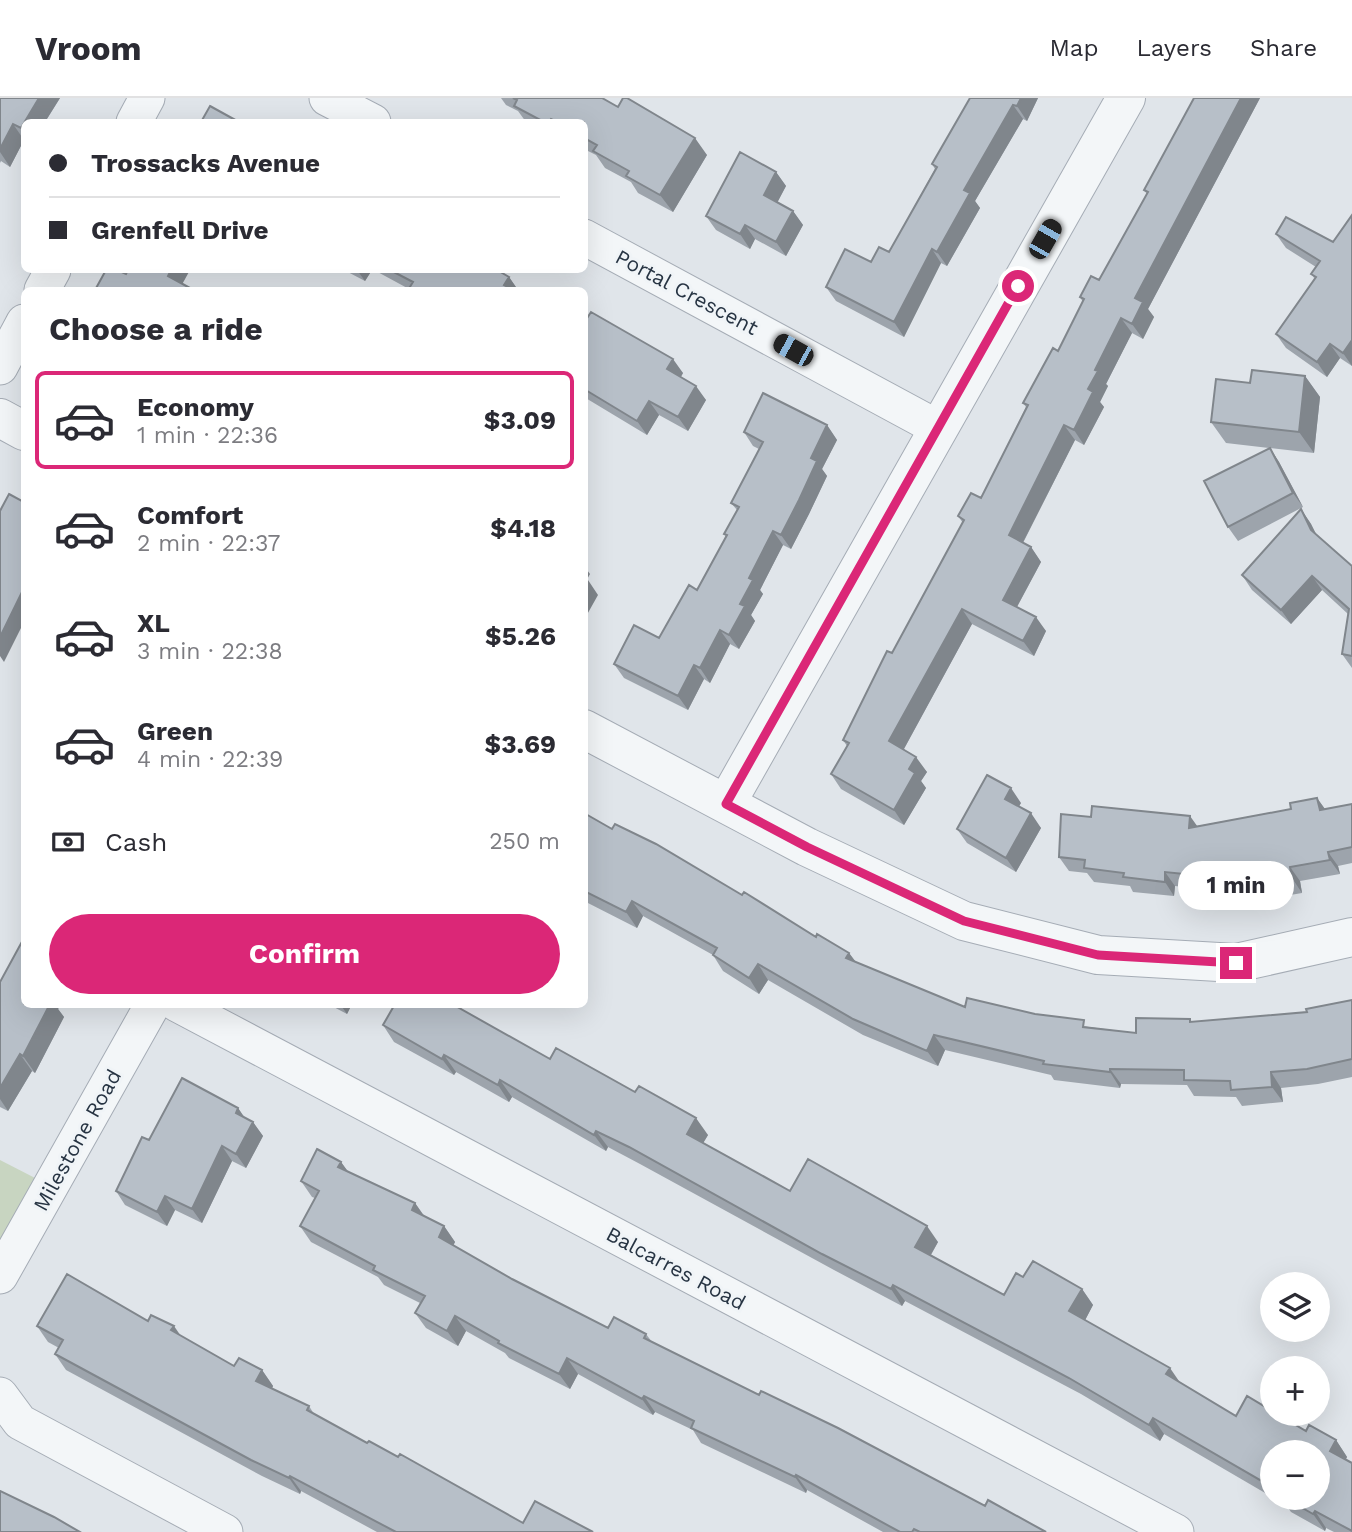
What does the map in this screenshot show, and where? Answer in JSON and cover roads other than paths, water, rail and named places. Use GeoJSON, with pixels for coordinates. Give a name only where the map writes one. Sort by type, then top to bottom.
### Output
{"type":"FeatureCollection","features":[{"type":"Feature","properties":{"kind":"street"},"geometry":{"type":"LineString","coordinates":[[136,119],[147,98]]}},
{"type":"Feature","properties":{"kind":"street"},"geometry":{"type":"LineString","coordinates":[[327,98],[367,119]]}},
{"type":"Feature","properties":{"kind":"street"},"geometry":{"type":"LineString","coordinates":[[726,804],[1126,98]]}},
{"type":"Feature","properties":{"kind":"street","name":"Portal Crescent"},"geometry":{"type":"LineString","coordinates":[[588,239],[938,428]]}},
{"type":"Feature","properties":{"kind":"street"},"geometry":{"type":"LineString","coordinates":[[0,367],[21,328]]}},
{"type":"Feature","properties":{"kind":"street"},"geometry":{"type":"LineString","coordinates":[[0,418],[21,429]]}},
{"type":"Feature","properties":{"kind":"street"},"geometry":{"type":"LineString","coordinates":[[588,731],[807,847],[964,921],[1098,955],[1236,963],[1352,937]]}},
{"type":"Feature","properties":{"kind":"street","name":"Milestone Road"},"geometry":{"type":"LineString","coordinates":[[0,1276],[151,1008]]}},
{"type":"Feature","properties":{"kind":"street","name":"Balcarres Road"},"geometry":{"type":"LineString","coordinates":[[185,1008],[1176,1532]]}},
{"type":"Feature","properties":{"kind":"street"},"geometry":{"type":"LineString","coordinates":[[0,1395],[20,1422],[225,1532]]}}]}
